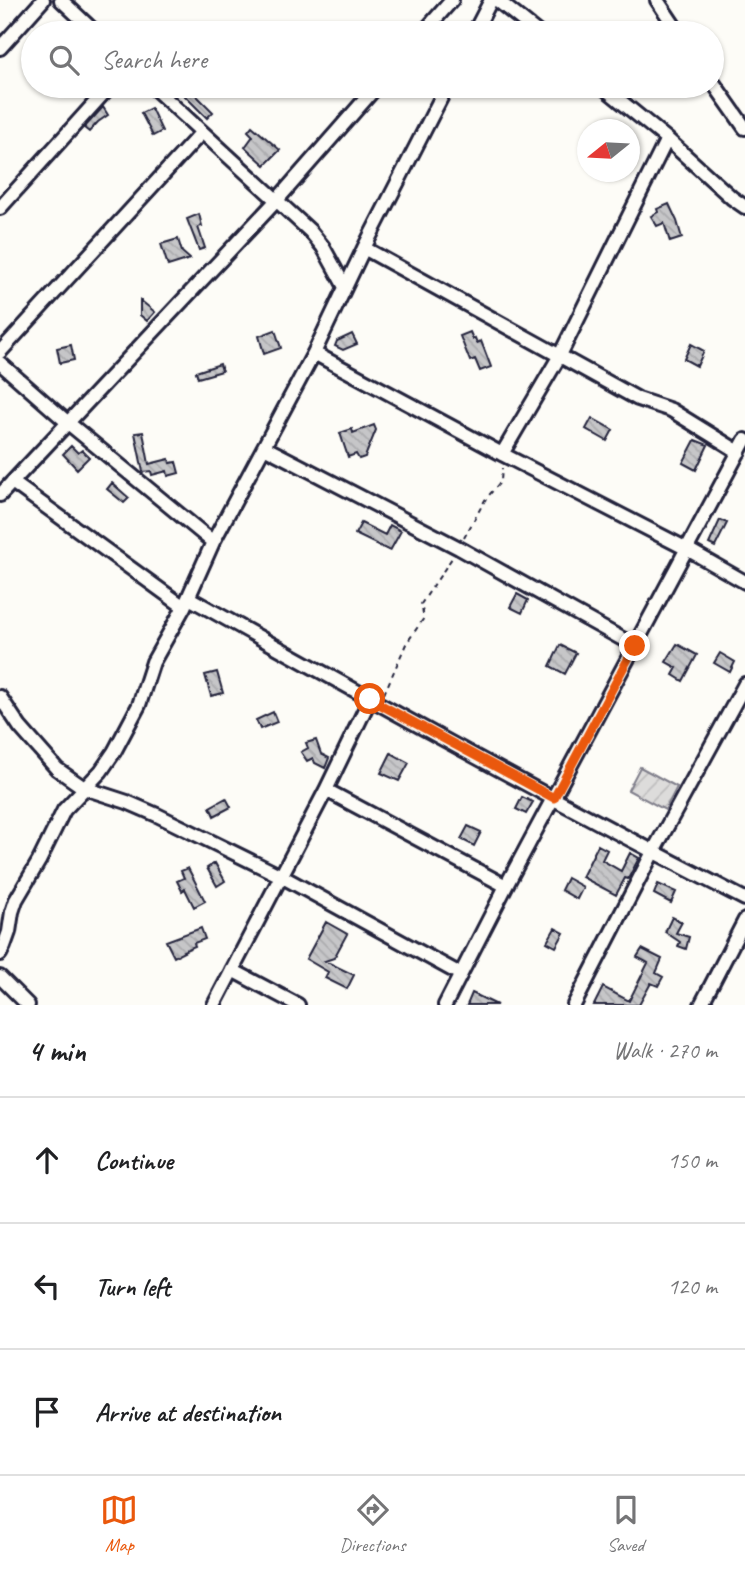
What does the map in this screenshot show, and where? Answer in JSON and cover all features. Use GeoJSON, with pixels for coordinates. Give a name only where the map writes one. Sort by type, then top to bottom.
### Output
{"type":"FeatureCollection","features":[{"type":"Feature","properties":{"kind":"street"},"geometry":{"type":"LineString","coordinates":[[24,21],[43,0]]}},
{"type":"Feature","properties":{"kind":"street"},"geometry":{"type":"LineString","coordinates":[[61,0],[83,21]]}},
{"type":"Feature","properties":{"kind":"street"},"geometry":{"type":"LineString","coordinates":[[434,21],[452,0]]}},
{"type":"Feature","properties":{"kind":"street"},"geometry":{"type":"LineString","coordinates":[[480,21],[491,0]]}},
{"type":"Feature","properties":{"kind":"street"},"geometry":{"type":"LineString","coordinates":[[497,0],[523,21]]}},
{"type":"Feature","properties":{"kind":"street"},"geometry":{"type":"LineString","coordinates":[[657,0],[671,21]]}},
{"type":"Feature","properties":{"kind":"street"},"geometry":{"type":"LineString","coordinates":[[0,48],[21,25]]}},
{"type":"Feature","properties":{"kind":"street"},"geometry":{"type":"LineString","coordinates":[[0,208],[99,98]]}},
{"type":"Feature","properties":{"kind":"street"},"geometry":{"type":"LineString","coordinates":[[165,98],[310,231],[323,247],[345,288]]}},
{"type":"Feature","properties":{"kind":"street"},"geometry":{"type":"LineString","coordinates":[[0,495],[277,200],[366,98]]}},
{"type":"Feature","properties":{"kind":"street"},"geometry":{"type":"LineString","coordinates":[[0,954],[7,939],[16,900],[64,810],[101,771],[139,705],[153,662],[186,603],[213,541],[314,353],[441,98]]}},
{"type":"Feature","properties":{"kind":"street"},"geometry":{"type":"LineString","coordinates":[[617,98],[745,207]]}},
{"type":"Feature","properties":{"kind":"street"},"geometry":{"type":"LineString","coordinates":[[724,98],[745,128]]}},
{"type":"Feature","properties":{"kind":"street"},"geometry":{"type":"LineString","coordinates":[[0,352],[202,132]]}},
{"type":"Feature","properties":{"kind":"street"},"geometry":{"type":"LineString","coordinates":[[502,454],[559,357],[667,139]]}},
{"type":"Feature","properties":{"kind":"street"},"geometry":{"type":"LineString","coordinates":[[364,248],[638,399],[671,410],[742,446],[445,1005]]}},
{"type":"Feature","properties":{"kind":"street"},"geometry":{"type":"LineString","coordinates":[[314,353],[745,582]]}},
{"type":"Feature","properties":{"kind":"street"},"geometry":{"type":"LineString","coordinates":[[0,363],[67,422],[213,541]]}},
{"type":"Feature","properties":{"kind":"street"},"geometry":{"type":"LineString","coordinates":[[264,447],[459,548],[635,646]]}},
{"type":"Feature","properties":{"kind":"street"},"geometry":{"type":"LineString","coordinates":[[12,482],[186,603],[745,899]]}},
{"type":"Feature","properties":{"kind":"street"},"geometry":{"type":"LineString","coordinates":[[574,1005],[653,852],[745,684]]}},
{"type":"Feature","properties":{"kind":"street"},"geometry":{"type":"LineString","coordinates":[[0,696],[20,727],[57,769],[84,788],[157,815],[281,876],[460,974]]}},
{"type":"Feature","properties":{"kind":"street"},"geometry":{"type":"LineString","coordinates":[[214,1005],[375,702]]}},
{"type":"Feature","properties":{"kind":"street"},"geometry":{"type":"LineString","coordinates":[[326,790],[506,886]]}},
{"type":"Feature","properties":{"kind":"street"},"geometry":{"type":"LineString","coordinates":[[701,1005],[745,920]]}},
{"type":"Feature","properties":{"kind":"street"},"geometry":{"type":"LineString","coordinates":[[232,970],[298,1005]]}},
{"type":"Feature","properties":{"kind":"street"},"geometry":{"type":"LineString","coordinates":[[0,978],[28,1005]]}},
{"type":"Feature","properties":{"kind":"path"},"geometry":{"type":"LineString","coordinates":[[375,702],[406,644],[424,618],[421,604],[459,548],[485,500],[501,481],[502,454]]}},
{"type":"Feature","properties":{"kind":"shaded area"},"geometry":{"type":"Polygon","coordinates":[[[640,767],[677,787],[665,810],[628,790],[640,767]]]}},
{"type":"Feature","properties":{"kind":"building"},"geometry":{"type":"Polygon","coordinates":[[[187,98],[199,98],[213,112],[207,118],[187,98]]]}},
{"type":"Feature","properties":{"kind":"building"},"geometry":{"type":"Polygon","coordinates":[[[103,107],[108,115],[89,132],[84,128],[103,107]]]}},
{"type":"Feature","properties":{"kind":"building"},"geometry":{"type":"Polygon","coordinates":[[[151,108],[162,131],[153,136],[141,113],[151,108]]]}},
{"type":"Feature","properties":{"kind":"building"},"geometry":{"type":"Polygon","coordinates":[[[252,126],[280,150],[265,165],[245,147],[253,136],[248,131],[252,126]]]}},
{"type":"Feature","properties":{"kind":"building"},"geometry":{"type":"Polygon","coordinates":[[[669,204],[682,238],[670,242],[664,223],[657,226],[651,216],[658,212],[657,209],[669,204]]]}},
{"type":"Feature","properties":{"kind":"building"},"geometry":{"type":"Polygon","coordinates":[[[199,214],[202,226],[198,227],[205,248],[199,250],[187,219],[199,214]]]}},
{"type":"Feature","properties":{"kind":"building"},"geometry":{"type":"Polygon","coordinates":[[[178,239],[182,252],[190,259],[168,266],[161,244],[178,239]]]}},
{"type":"Feature","properties":{"kind":"building"},"geometry":{"type":"Polygon","coordinates":[[[140,300],[155,312],[147,321],[140,315],[140,300]]]}},
{"type":"Feature","properties":{"kind":"building"},"geometry":{"type":"Polygon","coordinates":[[[275,330],[281,348],[264,354],[259,336],[275,330]]]}},
{"type":"Feature","properties":{"kind":"building"},"geometry":{"type":"Polygon","coordinates":[[[470,332],[477,343],[481,341],[491,367],[480,371],[475,359],[470,361],[460,336],[470,332]]]}},
{"type":"Feature","properties":{"kind":"building"},"geometry":{"type":"Polygon","coordinates":[[[352,334],[357,344],[343,350],[335,346],[337,341],[352,334]]]}},
{"type":"Feature","properties":{"kind":"building"},"geometry":{"type":"Polygon","coordinates":[[[691,344],[704,351],[697,366],[684,359],[691,344]]]}},
{"type":"Feature","properties":{"kind":"building"},"geometry":{"type":"Polygon","coordinates":[[[71,345],[74,360],[60,363],[57,348],[71,345]]]}},
{"type":"Feature","properties":{"kind":"building"},"geometry":{"type":"Polygon","coordinates":[[[220,364],[222,371],[198,378],[196,372],[220,364]]]}},
{"type":"Feature","properties":{"kind":"building"},"geometry":{"type":"Polygon","coordinates":[[[592,418],[613,430],[607,441],[586,429],[592,418]]]}},
{"type":"Feature","properties":{"kind":"building"},"geometry":{"type":"Polygon","coordinates":[[[374,425],[376,430],[365,457],[359,459],[356,454],[348,457],[340,433],[352,429],[353,433],[374,425]]]}},
{"type":"Feature","properties":{"kind":"building"},"geometry":{"type":"Polygon","coordinates":[[[143,432],[149,464],[169,459],[170,463],[176,462],[179,473],[168,476],[167,471],[152,475],[151,471],[143,472],[135,433],[143,432]]]}},
{"type":"Feature","properties":{"kind":"building"},"geometry":{"type":"Polygon","coordinates":[[[695,440],[708,445],[696,470],[683,463],[695,440]]]}},
{"type":"Feature","properties":{"kind":"building"},"geometry":{"type":"Polygon","coordinates":[[[71,446],[78,453],[82,450],[89,457],[77,469],[63,454],[71,446]]]}},
{"type":"Feature","properties":{"kind":"building"},"geometry":{"type":"Polygon","coordinates":[[[112,483],[129,498],[124,503],[107,489],[112,483]]]}},
{"type":"Feature","properties":{"kind":"building"},"geometry":{"type":"Polygon","coordinates":[[[720,520],[727,523],[715,547],[709,544],[720,520]]]}},
{"type":"Feature","properties":{"kind":"building"},"geometry":{"type":"Polygon","coordinates":[[[361,523],[385,535],[390,525],[401,531],[390,551],[355,534],[361,523]]]}},
{"type":"Feature","properties":{"kind":"building"},"geometry":{"type":"Polygon","coordinates":[[[517,594],[528,600],[522,613],[510,607],[517,594]]]}},
{"type":"Feature","properties":{"kind":"building"},"geometry":{"type":"Polygon","coordinates":[[[677,644],[697,655],[683,681],[673,675],[677,668],[666,662],[677,644]]]}},
{"type":"Feature","properties":{"kind":"building"},"geometry":{"type":"Polygon","coordinates":[[[560,645],[576,653],[565,674],[550,666],[560,645]]]}},
{"type":"Feature","properties":{"kind":"building"},"geometry":{"type":"Polygon","coordinates":[[[720,653],[735,662],[730,672],[714,663],[720,653]]]}},
{"type":"Feature","properties":{"kind":"building"},"geometry":{"type":"Polygon","coordinates":[[[217,672],[223,693],[211,696],[205,675],[217,672]]]}},
{"type":"Feature","properties":{"kind":"building"},"geometry":{"type":"Polygon","coordinates":[[[273,712],[277,722],[260,729],[256,720],[273,712]]]}},
{"type":"Feature","properties":{"kind":"building"},"geometry":{"type":"Polygon","coordinates":[[[316,740],[321,754],[329,758],[325,768],[315,763],[313,758],[307,761],[301,752],[308,748],[306,743],[316,740]]]}},
{"type":"Feature","properties":{"kind":"building"},"geometry":{"type":"Polygon","coordinates":[[[391,753],[409,763],[399,781],[381,773],[391,753]]]}},
{"type":"Feature","properties":{"kind":"building"},"geometry":{"type":"Polygon","coordinates":[[[522,797],[533,802],[526,814],[516,809],[522,797]]]}},
{"type":"Feature","properties":{"kind":"building"},"geometry":{"type":"Polygon","coordinates":[[[226,798],[231,807],[214,816],[210,807],[226,798]]]}},
{"type":"Feature","properties":{"kind":"building"},"geometry":{"type":"Polygon","coordinates":[[[468,826],[481,832],[474,846],[461,839],[468,826]]]}},
{"type":"Feature","properties":{"kind":"building"},"geometry":{"type":"Polygon","coordinates":[[[598,845],[607,850],[602,860],[621,871],[630,853],[639,858],[616,895],[582,877],[598,845]]]}},
{"type":"Feature","properties":{"kind":"building"},"geometry":{"type":"Polygon","coordinates":[[[215,863],[225,881],[217,886],[207,868],[215,863]]]}},
{"type":"Feature","properties":{"kind":"building"},"geometry":{"type":"Polygon","coordinates":[[[188,868],[205,901],[194,907],[185,889],[182,891],[177,881],[184,878],[181,871],[188,868]]]}},
{"type":"Feature","properties":{"kind":"building"},"geometry":{"type":"Polygon","coordinates":[[[567,878],[583,887],[577,899],[561,890],[567,878]]]}},
{"type":"Feature","properties":{"kind":"building"},"geometry":{"type":"Polygon","coordinates":[[[658,884],[676,892],[671,903],[654,894],[658,884]]]}},
{"type":"Feature","properties":{"kind":"building"},"geometry":{"type":"Polygon","coordinates":[[[672,917],[682,922],[676,933],[689,937],[686,949],[678,946],[680,942],[665,932],[672,917]]]}},
{"type":"Feature","properties":{"kind":"building"},"geometry":{"type":"Polygon","coordinates":[[[326,922],[347,934],[334,958],[325,961],[354,975],[347,989],[325,978],[328,972],[306,959],[326,922]]]}},
{"type":"Feature","properties":{"kind":"building"},"geometry":{"type":"Polygon","coordinates":[[[201,928],[205,939],[174,957],[166,941],[201,928]]]}},
{"type":"Feature","properties":{"kind":"building"},"geometry":{"type":"Polygon","coordinates":[[[555,928],[564,933],[556,947],[547,942],[555,928]]]}},
{"type":"Feature","properties":{"kind":"building"},"geometry":{"type":"Polygon","coordinates":[[[642,949],[662,959],[656,973],[663,977],[658,986],[651,983],[639,1005],[594,1005],[603,987],[629,1001],[648,963],[637,957],[642,949]]]}},
{"type":"Feature","properties":{"kind":"building"},"geometry":{"type":"Polygon","coordinates":[[[472,993],[497,1005],[467,1005],[472,993]]]}},
{"type":"Feature","properties":{"kind":"route"},"geometry":{"type":"LineString","coordinates":[[370,699],[554,798],[635,646]]}}]}
